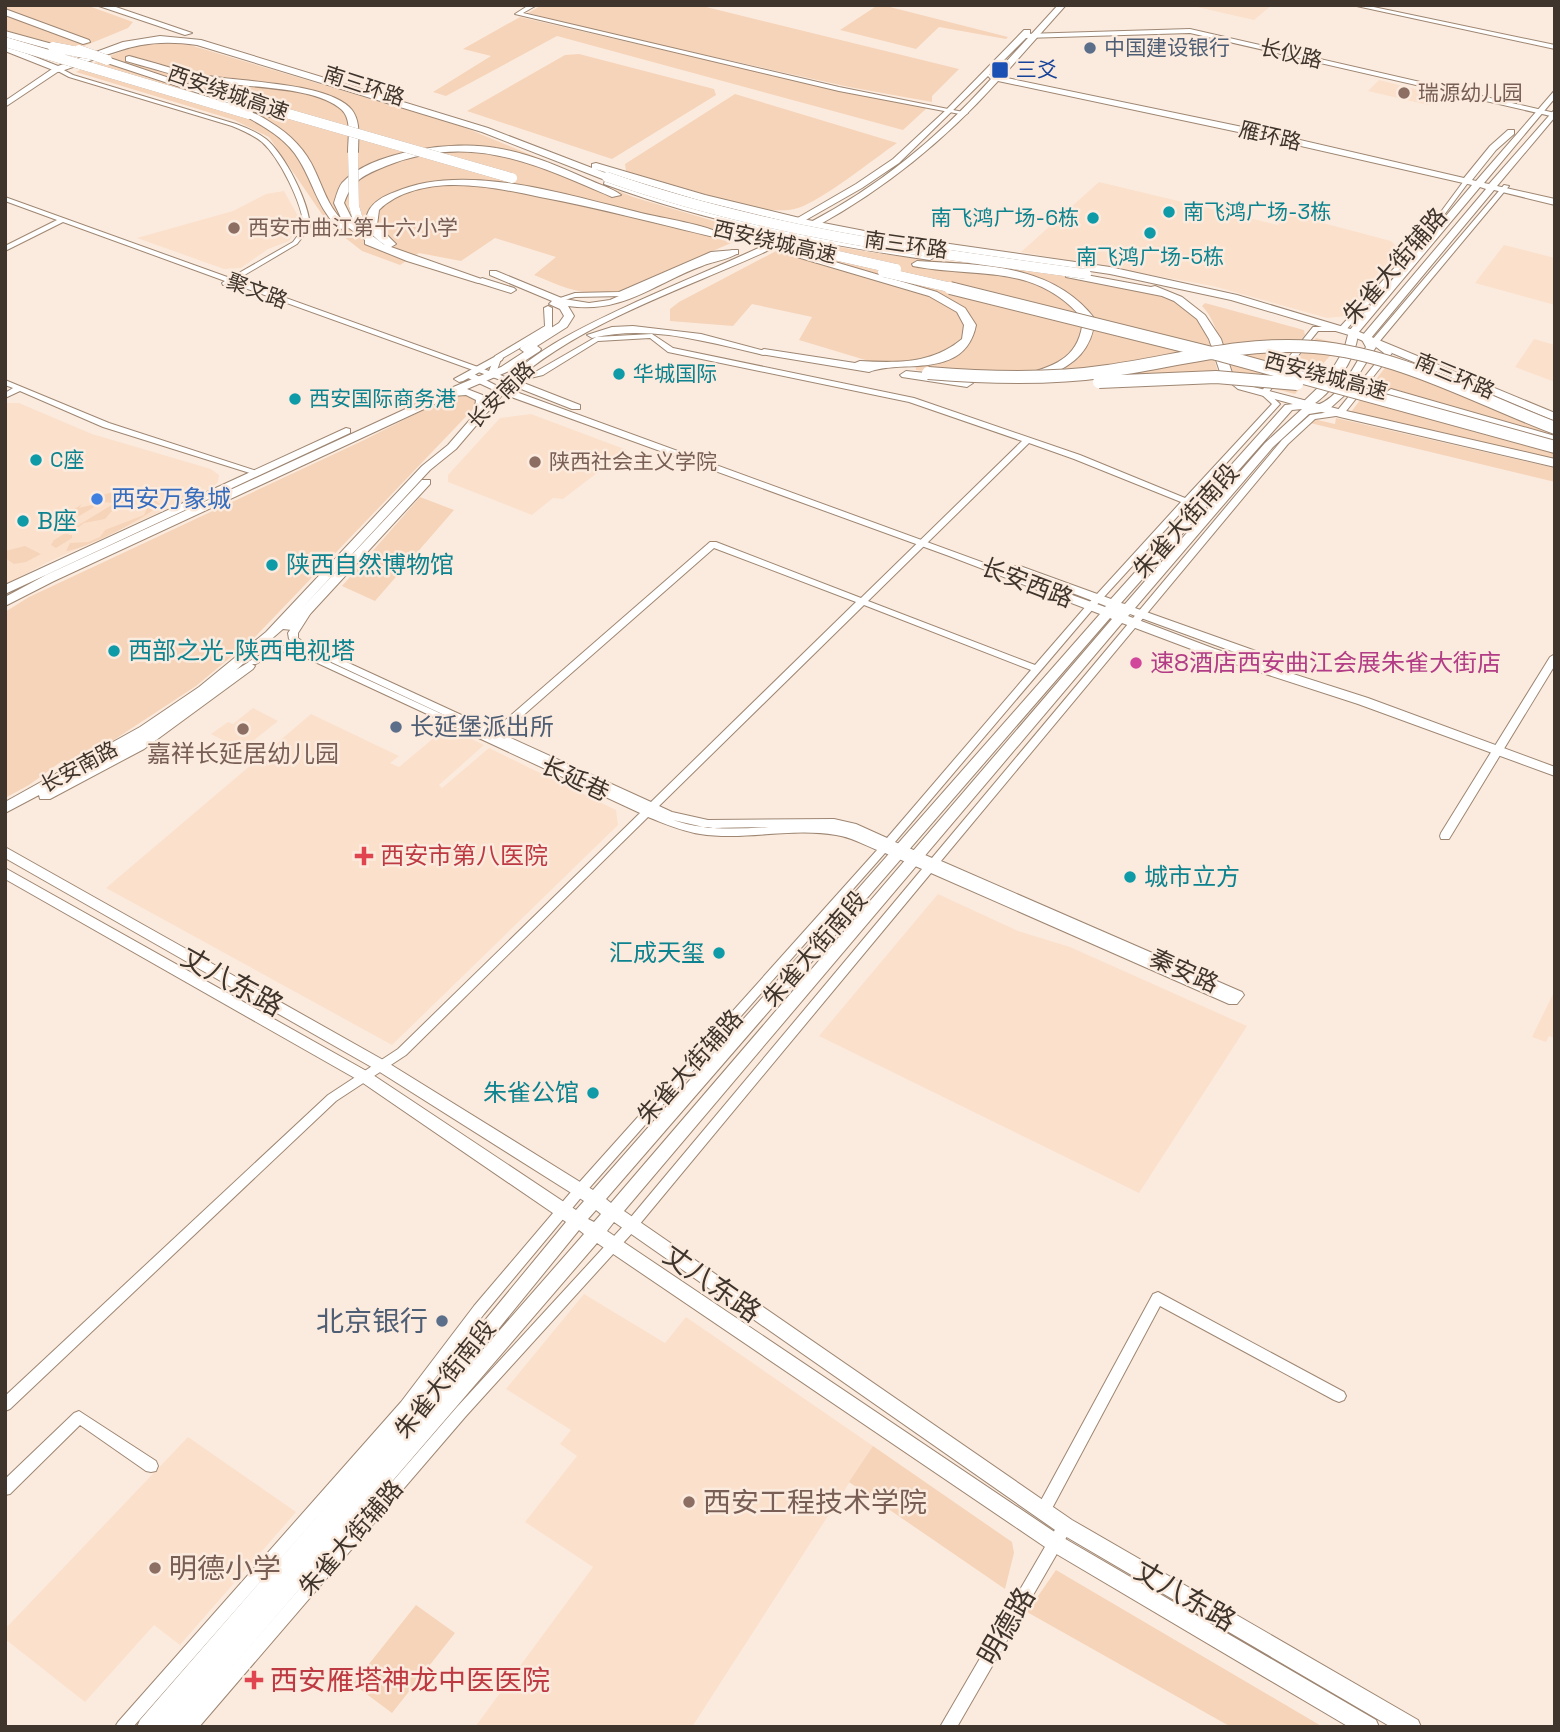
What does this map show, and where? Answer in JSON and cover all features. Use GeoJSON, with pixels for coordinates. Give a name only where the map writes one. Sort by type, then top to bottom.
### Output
{"type":"FeatureCollection","features":[{"type":"Feature","properties":{"kind":"highway","name":"南三环路"},"geometry":{"type":"LineString","coordinates":[[100,5],[487,124],[609,176],[715,208],[784,225],[914,247],[1039,263],[1186,287],[1360,338],[1555,418]]}},
{"type":"Feature","properties":{"kind":"highway","name":"西安绕城高速"},"geometry":{"type":"LineString","coordinates":[[5,12],[209,89],[422,153],[728,231],[1163,333],[1391,393],[1555,440]]}},
{"type":"Feature","properties":{"kind":"highway"},"geometry":{"type":"LineString","coordinates":[[134,16],[143,22],[143,26],[136,29]]}},
{"type":"Feature","properties":{"kind":"highway","name":"西安绕城高速"},"geometry":{"type":"LineString","coordinates":[[5,22],[89,54],[309,127],[564,198],[1133,332],[1353,389],[1555,449]]}},
{"type":"Feature","properties":{"kind":"highway"},"geometry":{"type":"LineString","coordinates":[[117,44],[158,24]]}},
{"type":"Feature","properties":{"kind":"highway"},"geometry":{"type":"LineString","coordinates":[[5,48],[55,68],[158,24]]}},
{"type":"Feature","properties":{"kind":"highway"},"geometry":{"type":"LineString","coordinates":[[5,34],[89,54]]}},
{"type":"Feature","properties":{"kind":"highway"},"geometry":{"type":"LineString","coordinates":[[55,68],[57,61],[125,34]]}},
{"type":"Feature","properties":{"kind":"highway","name":"南三环路"},"geometry":{"type":"LineString","coordinates":[[55,68],[117,44],[152,38],[198,42],[485,130],[701,208],[804,232],[896,248],[1136,283],[1240,306],[1316,329],[1360,338],[1388,353]]}},
{"type":"Feature","properties":{"kind":"highway"},"geometry":{"type":"LineString","coordinates":[[5,42],[248,114],[264,122],[300,152],[328,213],[357,236],[482,281]]}},
{"type":"Feature","properties":{"kind":"highway"},"geometry":{"type":"LineString","coordinates":[[129,59],[199,78],[316,94],[341,105],[348,111],[353,124],[354,206],[359,223],[368,232],[396,247],[426,258],[493,273]]}},
{"type":"Feature","properties":{"kind":"highway"},"geometry":{"type":"LineString","coordinates":[[379,246],[346,224],[340,214],[339,200],[344,190],[363,172],[377,164],[426,150],[447,149],[499,150],[524,156],[623,198],[728,231]]}},
{"type":"Feature","properties":{"kind":"highway"},"geometry":{"type":"LineString","coordinates":[[552,156],[567,166],[624,187],[777,232],[1086,278],[1163,293]]}},
{"type":"Feature","properties":{"kind":"highway"},"geometry":{"type":"LineString","coordinates":[[574,159],[706,200],[805,221],[950,248],[1086,266],[1186,287]]}},
{"type":"Feature","properties":{"kind":"highway"},"geometry":{"type":"LineString","coordinates":[[396,247],[377,235],[371,218],[382,202],[425,186],[490,186],[564,198]]}},
{"type":"Feature","properties":{"kind":"highway"},"geometry":{"type":"LineString","coordinates":[[754,237],[898,262],[1002,272],[1046,283],[1071,298],[1089,319],[1083,348],[1074,357],[1050,370],[983,382],[906,375]]}},
{"type":"Feature","properties":{"kind":"highway"},"geometry":{"type":"LineString","coordinates":[[801,255],[913,287],[948,301],[961,310],[970,325],[967,340],[925,368]]}},
{"type":"Feature","properties":{"kind":"highway","name":"南三环路"},"geometry":{"type":"LineString","coordinates":[[1136,283],[1191,308],[1206,323],[1215,338],[1229,378],[1242,387],[1323,409],[1555,463]]}},
{"type":"Feature","properties":{"kind":"highway"},"geometry":{"type":"LineString","coordinates":[[768,348],[860,364],[1053,376],[1105,372],[1247,349],[1313,347],[1354,352],[1420,370],[1521,416],[1555,428]]}},
{"type":"Feature","properties":{"kind":"highway"},"geometry":{"type":"LineString","coordinates":[[768,348],[906,375],[967,383],[1016,385],[1202,377],[1268,380],[1356,396],[1555,449]]}},
{"type":"Feature","properties":{"kind":"main road","name":"长安南路"},"geometry":{"type":"LineString","coordinates":[[5,810],[145,730],[270,635],[426,468],[452,447],[505,386],[530,363],[577,334],[888,179],[965,113],[998,77],[1052,5]]}},
{"type":"Feature","properties":{"kind":"main road","name":"长安南路"},"geometry":{"type":"LineString","coordinates":[[5,602],[50,578],[365,433],[439,397],[474,375],[491,375],[568,330],[740,254],[791,235],[805,221],[896,161],[984,74],[1062,5]]}},
{"type":"Feature","properties":{"kind":"main road"},"geometry":{"type":"LineString","coordinates":[[5,103],[55,68]]}},
{"type":"Feature","properties":{"kind":"main road","name":"雁环路"},"geometry":{"type":"LineString","coordinates":[[984,74],[1555,200]]}},
{"type":"Feature","properties":{"kind":"main road"},"geometry":{"type":"LineString","coordinates":[[1486,184],[1555,80]]}},
{"type":"Feature","properties":{"kind":"main road"},"geometry":{"type":"LineString","coordinates":[[1535,110],[1555,92]]}},
{"type":"Feature","properties":{"kind":"main road"},"geometry":{"type":"LineString","coordinates":[[1486,184],[1554,116]]}},
{"type":"Feature","properties":{"kind":"main road","name":"朱雀大街南段"},"geometry":{"type":"LineString","coordinates":[[167,1727],[612,1213],[909,855],[1109,608],[1289,407],[1307,405],[1336,373],[1360,338],[1486,184]]}},
{"type":"Feature","properties":{"kind":"main road"},"geometry":{"type":"LineString","coordinates":[[493,273],[562,302],[589,306],[612,303],[698,264],[740,254]]}},
{"type":"Feature","properties":{"kind":"main road"},"geometry":{"type":"LineString","coordinates":[[740,254],[719,274],[644,310],[641,316],[647,322],[664,327],[768,348]]}},
{"type":"Feature","properties":{"kind":"main road"},"geometry":{"type":"LineString","coordinates":[[482,281],[564,307],[569,316],[563,326],[517,354],[511,365]]}},
{"type":"Feature","properties":{"kind":"main road"},"geometry":{"type":"LineString","coordinates":[[505,386],[587,337],[608,330],[633,327],[768,348]]}},
{"type":"Feature","properties":{"kind":"main road","name":"朱雀大街南段"},"geometry":{"type":"LineString","coordinates":[[1199,507],[1306,411],[1323,409],[1353,378],[1360,338]]}},
{"type":"Feature","properties":{"kind":"main road"},"geometry":{"type":"LineString","coordinates":[[5,590],[327,439],[474,375],[498,358]]}},
{"type":"Feature","properties":{"kind":"main road","name":"长安西路"},"geometry":{"type":"LineString","coordinates":[[505,386],[1363,701],[1500,749],[1555,765]]}},
{"type":"Feature","properties":{"kind":"main road"},"geometry":{"type":"LineString","coordinates":[[439,397],[459,391],[479,396],[482,401],[476,419]]}},
{"type":"Feature","properties":{"kind":"main road"},"geometry":{"type":"LineString","coordinates":[[327,439],[365,433]]}},
{"type":"Feature","properties":{"kind":"main road"},"geometry":{"type":"LineString","coordinates":[[5,810],[70,785],[139,746],[205,700],[253,662],[307,610],[432,475],[452,447]]}},
{"type":"Feature","properties":{"kind":"main road","name":"长安西路"},"geometry":{"type":"LineString","coordinates":[[1500,749],[1555,772]]}},
{"type":"Feature","properties":{"kind":"main road","name":"丈八东路"},"geometry":{"type":"LineString","coordinates":[[5,852],[380,1065],[580,1190],[1065,1526],[1411,1727]]}},
{"type":"Feature","properties":{"kind":"main road","name":"朱雀大街南段"},"geometry":{"type":"LineString","coordinates":[[148,1727],[444,1382],[570,1217],[595,1201],[909,855]]}},
{"type":"Feature","properties":{"kind":"main road","name":"丈八东路"},"geometry":{"type":"LineString","coordinates":[[8,875],[365,1077],[1055,1543],[1368,1727]]}},
{"type":"Feature","properties":{"kind":"street"},"geometry":{"type":"LineString","coordinates":[[534,5],[518,14],[848,91],[965,113]]}},
{"type":"Feature","properties":{"kind":"street"},"geometry":{"type":"LineString","coordinates":[[1355,5],[1555,45]]}},
{"type":"Feature","properties":{"kind":"street"},"geometry":{"type":"LineString","coordinates":[[1369,5],[1555,45]]}},
{"type":"Feature","properties":{"kind":"street","name":"长仪路"},"geometry":{"type":"LineString","coordinates":[[1028,37],[1190,32],[1554,116]]}},
{"type":"Feature","properties":{"kind":"street"},"geometry":{"type":"LineString","coordinates":[[55,68],[70,69],[132,43],[152,38]]}},
{"type":"Feature","properties":{"kind":"street"},"geometry":{"type":"LineString","coordinates":[[55,68],[71,76],[234,125],[247,130],[272,148],[306,211],[307,227],[295,243],[227,283]]}},
{"type":"Feature","properties":{"kind":"street","name":"朱雀大街辅路"},"geometry":{"type":"LineString","coordinates":[[1360,338],[1422,241],[1486,184]]}},
{"type":"Feature","properties":{"kind":"street","name":"聚文路"},"geometry":{"type":"LineString","coordinates":[[5,202],[505,386]]}},
{"type":"Feature","properties":{"kind":"street"},"geometry":{"type":"LineString","coordinates":[[5,247],[58,221]]}},
{"type":"Feature","properties":{"kind":"street"},"geometry":{"type":"LineString","coordinates":[[561,299],[573,294],[620,294],[714,254],[740,254]]}},
{"type":"Feature","properties":{"kind":"street"},"geometry":{"type":"LineString","coordinates":[[548,308],[549,327],[498,358],[491,375],[505,386],[540,373],[596,338],[653,335],[671,350],[911,400],[1129,477],[1199,507]]}},
{"type":"Feature","properties":{"kind":"street","name":"朱雀大街辅路"},"geometry":{"type":"LineString","coordinates":[[123,1727],[406,1406],[479,1310],[570,1217],[580,1190],[886,845],[1037,668],[1109,608],[1199,507],[1276,404],[1264,393],[1316,329]]}},
{"type":"Feature","properties":{"kind":"street"},"geometry":{"type":"LineString","coordinates":[[1340,413],[1388,353]]}},
{"type":"Feature","properties":{"kind":"street"},"geometry":{"type":"LineString","coordinates":[[5,382],[106,425],[256,472]]}},
{"type":"Feature","properties":{"kind":"street"},"geometry":{"type":"LineString","coordinates":[[5,397],[20,388]]}},
{"type":"Feature","properties":{"kind":"street","name":"朱雀大街辅路"},"geometry":{"type":"LineString","coordinates":[[189,1727],[465,1406],[630,1227],[1285,442],[1313,417],[1340,413]]}},
{"type":"Feature","properties":{"kind":"street"},"geometry":{"type":"LineString","coordinates":[[5,1405],[332,1098],[402,1052],[860,600],[1027,440]]}},
{"type":"Feature","properties":{"kind":"street"},"geometry":{"type":"LineString","coordinates":[[495,734],[713,544],[1037,668]]}},
{"type":"Feature","properties":{"kind":"street","name":"长延巷"},"geometry":{"type":"LineString","coordinates":[[307,610],[293,633],[294,639],[300,644],[495,734],[678,826],[705,832],[839,831],[909,855]]}},
{"type":"Feature","properties":{"kind":"street","name":"长延巷"},"geometry":{"type":"LineString","coordinates":[[253,662],[278,648],[300,652],[649,810]]}},
{"type":"Feature","properties":{"kind":"street"},"geometry":{"type":"LineString","coordinates":[[1445,836],[1555,657]]}},
{"type":"Feature","properties":{"kind":"street","name":"秦安路"},"geometry":{"type":"LineString","coordinates":[[909,855],[930,865],[1233,1001],[1238,995],[930,865]]}},
{"type":"Feature","properties":{"kind":"street"},"geometry":{"type":"LineString","coordinates":[[1043,1511],[1158,1298],[1339,1396]]}},
{"type":"Feature","properties":{"kind":"street"},"geometry":{"type":"LineString","coordinates":[[5,1489],[79,1417],[151,1466]]}},
{"type":"Feature","properties":{"kind":"street","name":"明德路"},"geometry":{"type":"LineString","coordinates":[[948,1727],[1065,1526]]}},
{"type":"Feature","properties":{"kind":"shaded area"},"geometry":{"type":"Polygon","coordinates":[[[5,5],[86,5],[133,22],[128,28],[55,58],[5,43],[5,5]]]}},
{"type":"Feature","properties":{"kind":"shaded area"},"geometry":{"type":"Polygon","coordinates":[[[542,5],[698,5],[959,69],[932,96],[932,102],[849,87],[528,13],[542,5]]]}},
{"type":"Feature","properties":{"kind":"shaded area"},"geometry":{"type":"Polygon","coordinates":[[[878,5],[1008,37],[1006,39],[939,27],[916,49],[840,30],[878,5]]]}},
{"type":"Feature","properties":{"kind":"shaded area"},"geometry":{"type":"Polygon","coordinates":[[[1188,5],[1272,5],[1254,20],[1188,5]]]}},
{"type":"Feature","properties":{"kind":"shaded area"},"geometry":{"type":"Polygon","coordinates":[[[520,17],[849,93],[928,107],[903,130],[557,36],[446,96],[433,92],[491,56],[463,49],[520,17]]]}},
{"type":"Feature","properties":{"kind":"shaded area"},"geometry":{"type":"Polygon","coordinates":[[[173,40],[461,126],[633,197],[754,233],[619,292],[575,290],[534,275],[556,257],[495,238],[461,261],[419,253],[400,265],[362,251],[330,226],[269,137],[234,120],[76,72],[135,47],[173,40]]]}},
{"type":"Feature","properties":{"kind":"shaded area"},"geometry":{"type":"Polygon","coordinates":[[[579,54],[714,89],[716,95],[612,159],[467,111],[565,55],[579,54]]]}},
{"type":"Feature","properties":{"kind":"shaded area","name":"瑞源幼儿园"},"geometry":{"type":"Polygon","coordinates":[[[1379,80],[1439,95],[1428,105],[1368,91],[1379,80]]]}},
{"type":"Feature","properties":{"kind":"shaded area"},"geometry":{"type":"Polygon","coordinates":[[[735,94],[897,143],[808,204],[782,210],[738,205],[626,171],[625,164],[735,94]]]}},
{"type":"Feature","properties":{"kind":"shaded area"},"geometry":{"type":"Polygon","coordinates":[[[1099,182],[1278,225],[1285,213],[1391,241],[1400,250],[1347,316],[1327,318],[1213,286],[1021,252],[1099,182]]]}},
{"type":"Feature","properties":{"kind":"shaded area","name":"西安市曲江第十六小学"},"geometry":{"type":"Polygon","coordinates":[[[284,191],[298,216],[299,224],[295,232],[289,241],[268,249],[241,268],[224,269],[137,238],[233,211],[266,194],[284,191]]]}},
{"type":"Feature","properties":{"kind":"shaded area"},"geometry":{"type":"Polygon","coordinates":[[[799,239],[892,255],[1057,274],[1141,289],[1172,300],[1192,312],[1206,334],[1219,375],[1018,383],[916,370],[915,363],[872,362],[799,340],[812,317],[752,304],[733,326],[670,321],[670,309],[679,302],[799,239]]]}},
{"type":"Feature","properties":{"kind":"shaded area"},"geometry":{"type":"Polygon","coordinates":[[[1504,245],[1555,258],[1555,305],[1475,283],[1504,245]]]}},
{"type":"Feature","properties":{"kind":"shaded area"},"geometry":{"type":"Polygon","coordinates":[[[1205,303],[1304,330],[1305,335],[1258,388],[1244,383],[1234,375],[1216,329],[1202,306],[1205,303]]]}},
{"type":"Feature","properties":{"kind":"shaded area"},"geometry":{"type":"Polygon","coordinates":[[[1316,338],[1341,344],[1295,394],[1271,388],[1316,338]]]}},
{"type":"Feature","properties":{"kind":"shaded area"},"geometry":{"type":"Polygon","coordinates":[[[1534,339],[1555,345],[1555,382],[1515,367],[1534,339]]]}},
{"type":"Feature","properties":{"kind":"shaded area"},"geometry":{"type":"Polygon","coordinates":[[[1394,356],[1555,421],[1555,459],[1351,412],[1394,356]]]}},
{"type":"Feature","properties":{"kind":"shaded area"},"geometry":{"type":"Polygon","coordinates":[[[463,393],[479,400],[478,404],[256,636],[196,686],[97,751],[94,749],[72,764],[62,761],[29,785],[5,798],[5,612],[29,597],[362,441],[453,395],[463,393]]]}},
{"type":"Feature","properties":{"kind":"shaded area","name":"西安万象城"},"geometry":{"type":"Polygon","coordinates":[[[5,403],[19,403],[92,434],[211,469],[219,475],[218,482],[211,489],[46,563],[5,585],[5,403]]]}},
{"type":"Feature","properties":{"kind":"shaded area","name":"陕西社会主义学院"},"geometry":{"type":"Polygon","coordinates":[[[531,414],[627,450],[563,499],[553,498],[532,515],[448,482],[448,475],[500,418],[531,414]]]}},
{"type":"Feature","properties":{"kind":"shaded area"},"geometry":{"type":"Polygon","coordinates":[[[1336,418],[1555,468],[1555,482],[1310,423],[1313,419],[1335,424],[1336,418]]]}},
{"type":"Feature","properties":{"kind":"shaded area"},"geometry":{"type":"Polygon","coordinates":[[[117,491],[122,495],[116,496],[124,502],[123,506],[111,512],[105,519],[84,523],[68,535],[72,535],[72,538],[56,548],[51,545],[54,540],[115,503],[103,502],[79,516],[73,510],[82,504],[79,508],[95,504],[99,496],[117,491]]]}},
{"type":"Feature","properties":{"kind":"shaded area"},"geometry":{"type":"Polygon","coordinates":[[[420,497],[454,510],[375,601],[342,586],[420,497]]]}},
{"type":"Feature","properties":{"kind":"shaded area"},"geometry":{"type":"Polygon","coordinates":[[[155,500],[160,504],[153,510],[130,524],[87,545],[66,551],[70,543],[88,542],[100,537],[105,530],[144,515],[155,500]]]}},
{"type":"Feature","properties":{"kind":"shaded area"},"geometry":{"type":"Polygon","coordinates":[[[25,546],[41,554],[26,562],[14,564],[5,558],[5,551],[25,546]]]}},
{"type":"Feature","properties":{"kind":"shaded area","name":"嘉祥长延居幼儿园"},"geometry":{"type":"Polygon","coordinates":[[[253,708],[278,721],[242,750],[211,734],[228,722],[233,724],[253,708]]]}},
{"type":"Feature","properties":{"kind":"shaded area","name":"西安市第八医院"},"geometry":{"type":"Polygon","coordinates":[[[311,714],[399,756],[390,763],[399,767],[447,727],[484,745],[439,785],[442,788],[489,748],[616,810],[618,825],[392,1045],[106,888],[311,714]]]}},
{"type":"Feature","properties":{"kind":"shaded area"},"geometry":{"type":"Polygon","coordinates":[[[938,894],[1018,931],[1070,947],[1247,1026],[1139,1193],[819,1036],[938,894]]]}},
{"type":"Feature","properties":{"kind":"shaded area"},"geometry":{"type":"Polygon","coordinates":[[[1555,990],[1555,1038],[1549,1036],[1546,1042],[1532,1037],[1555,990]]]}},
{"type":"Feature","properties":{"kind":"shaded area","name":"西安工程技术学院"},"geometry":{"type":"Polygon","coordinates":[[[584,1294],[665,1343],[686,1317],[873,1446],[692,1727],[475,1727],[593,1567],[525,1522],[577,1456],[560,1444],[571,1430],[506,1389],[584,1294]]]}},
{"type":"Feature","properties":{"kind":"shaded area","name":"明德小学"},"geometry":{"type":"Polygon","coordinates":[[[188,1437],[296,1512],[180,1645],[154,1625],[85,1702],[5,1639],[5,1629],[188,1437]]]}},
{"type":"Feature","properties":{"kind":"shaded area"},"geometry":{"type":"Polygon","coordinates":[[[873,1446],[1012,1542],[1014,1553],[1005,1589],[849,1482],[873,1446]]]}},
{"type":"Feature","properties":{"kind":"shaded area"},"geometry":{"type":"Polygon","coordinates":[[[1056,1570],[1323,1727],[1231,1727],[1027,1612],[1056,1570]]]}},
{"type":"Feature","properties":{"kind":"shaded area"},"geometry":{"type":"Polygon","coordinates":[[[416,1605],[455,1633],[392,1713],[353,1684],[416,1605]]]}},
{"type":"Feature","properties":{"kind":"place","name":"中国建设银行"},"geometry":{"type":"Point","coordinates":[1090,48]}},
{"type":"Feature","properties":{"kind":"place","name":"三爻"},"geometry":{"type":"Point","coordinates":[1000,70]}},
{"type":"Feature","properties":{"kind":"place","name":"瑞源幼儿园"},"geometry":{"type":"Point","coordinates":[1404,93]}},
{"type":"Feature","properties":{"kind":"place","name":"南飞鸿广场-3栋"},"geometry":{"type":"Point","coordinates":[1169,212]}},
{"type":"Feature","properties":{"kind":"place","name":"南飞鸿广场-6栋"},"geometry":{"type":"Point","coordinates":[1093,218]}},
{"type":"Feature","properties":{"kind":"place","name":"西安市曲江第十六小学"},"geometry":{"type":"Point","coordinates":[234,228]}},
{"type":"Feature","properties":{"kind":"place","name":"南飞鸿广场-5栋"},"geometry":{"type":"Point","coordinates":[1150,233]}},
{"type":"Feature","properties":{"kind":"place","name":"华城国际"},"geometry":{"type":"Point","coordinates":[619,374]}},
{"type":"Feature","properties":{"kind":"place","name":"西安国际商务港"},"geometry":{"type":"Point","coordinates":[295,399]}},
{"type":"Feature","properties":{"kind":"place","name":"C座"},"geometry":{"type":"Point","coordinates":[36,460]}},
{"type":"Feature","properties":{"kind":"place","name":"陕西社会主义学院"},"geometry":{"type":"Point","coordinates":[535,462]}},
{"type":"Feature","properties":{"kind":"place","name":"西安万象城"},"geometry":{"type":"Point","coordinates":[97,499]}},
{"type":"Feature","properties":{"kind":"place","name":"B座"},"geometry":{"type":"Point","coordinates":[23,521]}},
{"type":"Feature","properties":{"kind":"place","name":"陕西自然博物馆"},"geometry":{"type":"Point","coordinates":[272,565]}},
{"type":"Feature","properties":{"kind":"place","name":"西部之光-陕西电视塔"},"geometry":{"type":"Point","coordinates":[114,651]}},
{"type":"Feature","properties":{"kind":"place","name":"速8酒店西安曲江会展朱雀大街店"},"geometry":{"type":"Point","coordinates":[1136,663]}},
{"type":"Feature","properties":{"kind":"place","name":"长延堡派出所"},"geometry":{"type":"Point","coordinates":[396,727]}},
{"type":"Feature","properties":{"kind":"place","name":"嘉祥长延居幼儿园"},"geometry":{"type":"Point","coordinates":[243,729]}},
{"type":"Feature","properties":{"kind":"place","name":"西安市第八医院"},"geometry":{"type":"Point","coordinates":[364,856]}},
{"type":"Feature","properties":{"kind":"place","name":"城市立方"},"geometry":{"type":"Point","coordinates":[1130,877]}},
{"type":"Feature","properties":{"kind":"place","name":"汇成天玺"},"geometry":{"type":"Point","coordinates":[719,953]}},
{"type":"Feature","properties":{"kind":"place","name":"朱雀公馆"},"geometry":{"type":"Point","coordinates":[593,1093]}},
{"type":"Feature","properties":{"kind":"place","name":"北京银行"},"geometry":{"type":"Point","coordinates":[442,1321]}},
{"type":"Feature","properties":{"kind":"place","name":"西安工程技术学院"},"geometry":{"type":"Point","coordinates":[689,1502]}},
{"type":"Feature","properties":{"kind":"place","name":"明德小学"},"geometry":{"type":"Point","coordinates":[155,1568]}},
{"type":"Feature","properties":{"kind":"place","name":"西安雁塔神龙中医医院"},"geometry":{"type":"Point","coordinates":[254,1680]}}]}
